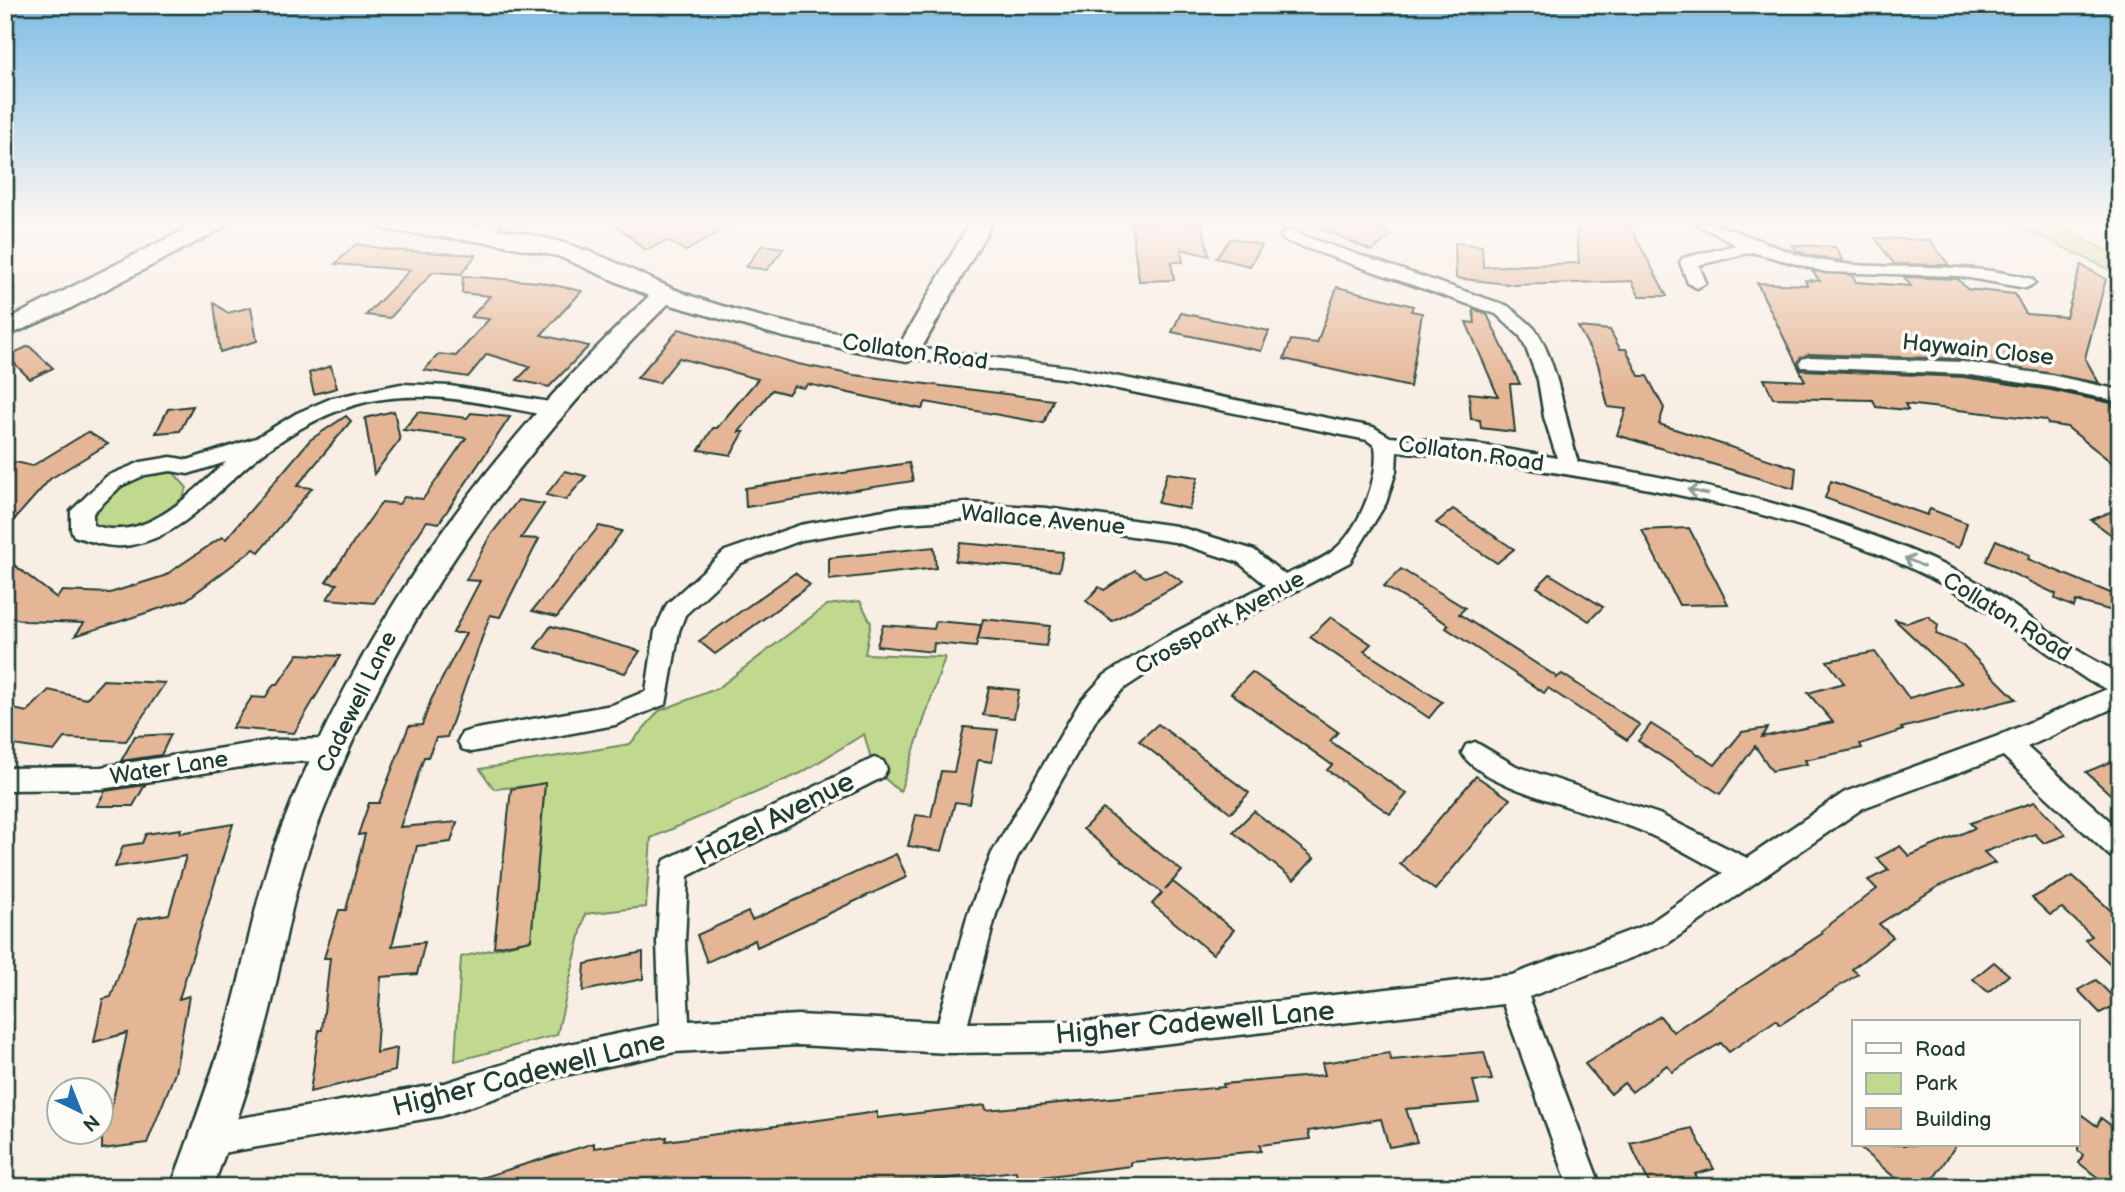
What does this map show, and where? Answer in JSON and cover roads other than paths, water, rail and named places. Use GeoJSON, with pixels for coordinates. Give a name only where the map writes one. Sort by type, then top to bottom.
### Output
{"type":"FeatureCollection","features":[{"type":"Feature","properties":{"kind":"street"},"geometry":{"type":"LineString","coordinates":[[5,330],[58,306],[103,279]]}},
{"type":"Feature","properties":{"kind":"street","name":"Collaton Road"},"geometry":{"type":"LineString","coordinates":[[628,279],[664,295],[781,329],[908,353],[1069,373],[1373,434],[1385,443],[1431,445],[1570,468],[1749,503],[1862,538],[1956,581],[2097,674],[2120,684]]}},
{"type":"Feature","properties":{"kind":"street"},"geometry":{"type":"LineString","coordinates":[[908,353],[950,279]]}},
{"type":"Feature","properties":{"kind":"street"},"geometry":{"type":"LineString","coordinates":[[1412,279],[1502,310],[1528,333],[1548,380],[1555,417],[1570,468]]}},
{"type":"Feature","properties":{"kind":"street"},"geometry":{"type":"LineString","coordinates":[[1695,279],[1697,283]]}},
{"type":"Feature","properties":{"kind":"street"},"geometry":{"type":"LineString","coordinates":[[2012,279],[2026,283]]}},
{"type":"Feature","properties":{"kind":"street","name":"Cadewell Lane"},"geometry":{"type":"LineString","coordinates":[[192,1187],[250,1011],[268,922],[292,847],[331,750],[393,627],[452,534],[503,464],[550,409],[664,295]]}},
{"type":"Feature","properties":{"kind":"street"},"geometry":{"type":"LineString","coordinates":[[1822,342],[1830,363]]}},
{"type":"Feature","properties":{"kind":"street","name":"Haywain Close"},"geometry":{"type":"LineString","coordinates":[[1809,363],[1963,368],[2051,381],[2120,396]]}},
{"type":"Feature","properties":{"kind":"street"},"geometry":{"type":"LineString","coordinates":[[262,443],[188,467],[171,464],[141,469],[114,481],[82,511],[82,530],[94,537],[108,539],[132,537],[160,527],[191,506],[262,443],[306,416],[330,406],[404,388],[470,394],[550,409]]}},
{"type":"Feature","properties":{"kind":"street","name":"Crosspark Avenue"},"geometry":{"type":"LineString","coordinates":[[949,1038],[982,915],[1005,853],[1089,709],[1114,682],[1170,646],[1342,556],[1357,539],[1373,508],[1387,469],[1389,455],[1385,443]]}},
{"type":"Feature","properties":{"kind":"street"},"geometry":{"type":"LineString","coordinates":[[188,467],[206,490]]}},
{"type":"Feature","properties":{"kind":"street","name":"Wallace Avenue"},"geometry":{"type":"LineString","coordinates":[[471,741],[615,715],[657,697],[667,631],[675,610],[733,557],[800,533],[901,515],[970,511],[1046,516],[1201,540],[1246,556],[1284,587]]}},
{"type":"Feature","properties":{"kind":"street","name":"Higher Cadewell Lane"},"geometry":{"type":"LineString","coordinates":[[210,1139],[442,1100],[561,1061],[675,1037],[798,1030],[949,1038],[1102,1035],[1512,989],[1657,933],[1854,800],[2007,744],[2120,694]]}},
{"type":"Feature","properties":{"kind":"street"},"geometry":{"type":"LineString","coordinates":[[2007,744],[2120,847]]}},
{"type":"Feature","properties":{"kind":"street","name":"Water Lane"},"geometry":{"type":"LineString","coordinates":[[5,779],[101,778],[274,751],[331,750]]}},
{"type":"Feature","properties":{"kind":"street"},"geometry":{"type":"LineString","coordinates":[[1475,753],[1508,774],[1650,822],[1746,871]]}},
{"type":"Feature","properties":{"kind":"street","name":"Hazel Avenue"},"geometry":{"type":"LineString","coordinates":[[675,1037],[671,942],[676,869],[874,769]]}},
{"type":"Feature","properties":{"kind":"street"},"geometry":{"type":"LineString","coordinates":[[1512,989],[1585,1187]]}}]}
